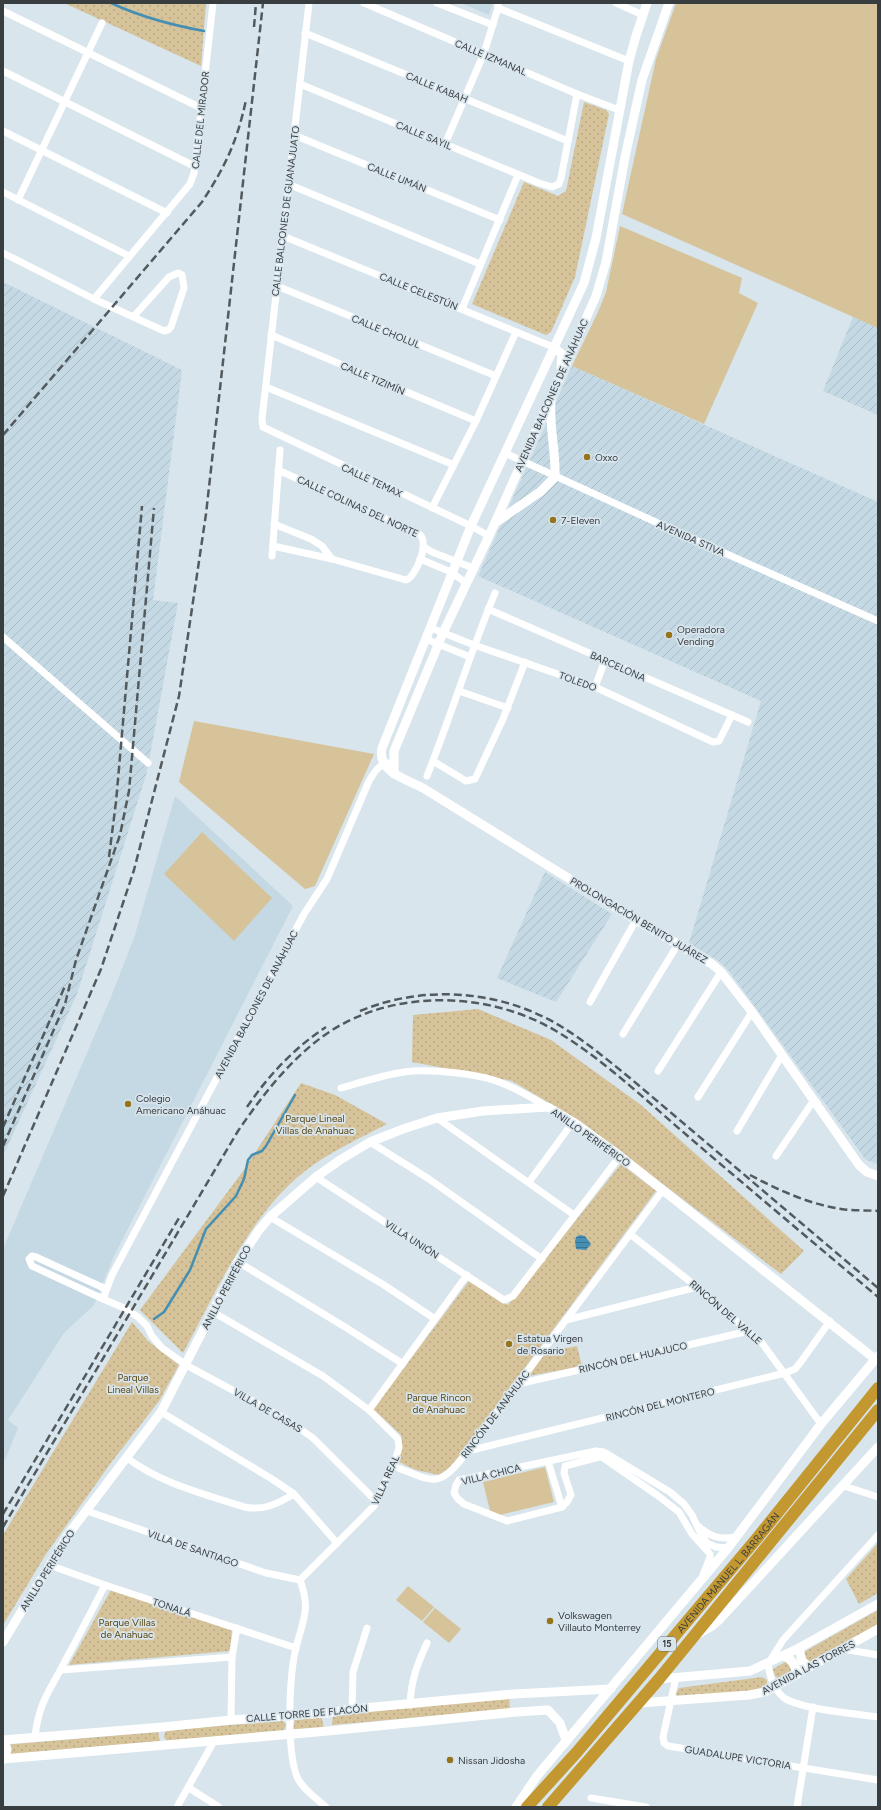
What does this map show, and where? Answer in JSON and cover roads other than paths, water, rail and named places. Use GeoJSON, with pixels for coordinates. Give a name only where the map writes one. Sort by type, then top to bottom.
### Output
{"type":"FeatureCollection","features":[{"type":"Feature","properties":{"kind":"highway","name":"AVENIDA MANUEL L. BARRAGÁN"},"geometry":{"type":"LineString","coordinates":[[528,1807],[577,1752],[758,1537],[878,1388]]}},
{"type":"Feature","properties":{"kind":"highway","name":"AVENIDA MANUEL L. BARRAGÁN"},"geometry":{"type":"LineString","coordinates":[[548,1807],[659,1679],[878,1410]]}},
{"type":"Feature","properties":{"kind":"street","name":"CALLE DEL MIRADOR"},"geometry":{"type":"LineString","coordinates":[[94,298],[188,187],[194,173],[213,3]]}},
{"type":"Feature","properties":{"kind":"street","name":"CALLE BALCONES DE GUANAJUATO"},"geometry":{"type":"LineString","coordinates":[[262,419],[309,3]]}},
{"type":"Feature","properties":{"kind":"street","name":"CALLE IZMANAL"},"geometry":{"type":"LineString","coordinates":[[365,3],[577,94],[619,110]]}},
{"type":"Feature","properties":{"kind":"street"},"geometry":{"type":"LineString","coordinates":[[437,3],[493,25]]}},
{"type":"Feature","properties":{"kind":"street"},"geometry":{"type":"LineString","coordinates":[[616,3],[643,15]]}},
{"type":"Feature","properties":{"kind":"street","name":"AVENIDA BALCONES DE ANÁHUAC"},"geometry":{"type":"LineString","coordinates":[[103,1299],[112,1275],[304,914],[327,879],[369,781],[375,771],[383,764],[382,748],[432,626],[451,572],[576,302],[589,268],[629,61],[648,3]]}},
{"type":"Feature","properties":{"kind":"street","name":"AVENIDA BALCONES DE ANÁHUAC"},"geometry":{"type":"LineString","coordinates":[[394,762],[394,751],[444,631],[472,568],[489,536],[521,461],[596,296],[604,272],[642,80],[669,3]]}},
{"type":"Feature","properties":{"kind":"street"},"geometry":{"type":"LineString","coordinates":[[445,144],[484,53],[498,6],[629,61]]}},
{"type":"Feature","properties":{"kind":"street"},"geometry":{"type":"LineString","coordinates":[[3,11],[201,108]]}},
{"type":"Feature","properties":{"kind":"street"},"geometry":{"type":"LineString","coordinates":[[18,200],[64,100],[102,23]]}},
{"type":"Feature","properties":{"kind":"street","name":"CALLE KABAH"},"geometry":{"type":"LineString","coordinates":[[305,33],[568,141]]}},
{"type":"Feature","properties":{"kind":"street"},"geometry":{"type":"LineString","coordinates":[[3,71],[64,100],[194,166]]}},
{"type":"Feature","properties":{"kind":"street"},"geometry":{"type":"LineString","coordinates":[[619,110],[626,111],[630,109],[642,80]]}},
{"type":"Feature","properties":{"kind":"street","name":"CALLE SAYIL"},"geometry":{"type":"LineString","coordinates":[[300,84],[518,175],[548,186],[556,186],[560,182],[568,141]]}},
{"type":"Feature","properties":{"kind":"street"},"geometry":{"type":"LineString","coordinates":[[568,141],[577,94]]}},
{"type":"Feature","properties":{"kind":"street"},"geometry":{"type":"LineString","coordinates":[[3,131],[167,213]]}},
{"type":"Feature","properties":{"kind":"street","name":"CALLE UMÁN"},"geometry":{"type":"LineString","coordinates":[[294,134],[500,220]]}},
{"type":"Feature","properties":{"kind":"street"},"geometry":{"type":"LineString","coordinates":[[462,309],[518,175]]}},
{"type":"Feature","properties":{"kind":"street"},"geometry":{"type":"LineString","coordinates":[[288,184],[480,264]]}},
{"type":"Feature","properties":{"kind":"street"},"geometry":{"type":"LineString","coordinates":[[3,192],[129,256]]}},
{"type":"Feature","properties":{"kind":"street","name":"CALLE CELESTÚN"},"geometry":{"type":"LineString","coordinates":[[283,236],[554,347]]}},
{"type":"Feature","properties":{"kind":"street"},"geometry":{"type":"LineString","coordinates":[[3,253],[164,331],[169,329],[184,288],[182,275],[178,273],[169,277],[134,316]]}},
{"type":"Feature","properties":{"kind":"street","name":"CALLE CHOLUL"},"geometry":{"type":"LineString","coordinates":[[277,286],[496,376]]}},
{"type":"Feature","properties":{"kind":"street"},"geometry":{"type":"LineString","coordinates":[[432,508],[476,421],[516,332]]}},
{"type":"Feature","properties":{"kind":"street","name":"CALLE TIZIMÍN"},"geometry":{"type":"LineString","coordinates":[[271,335],[476,421]]}},
{"type":"Feature","properties":{"kind":"street"},"geometry":{"type":"LineString","coordinates":[[554,347],[562,356],[559,379]]}},
{"type":"Feature","properties":{"kind":"street"},"geometry":{"type":"LineString","coordinates":[[266,387],[454,464]]}},
{"type":"Feature","properties":{"kind":"street"},"geometry":{"type":"LineString","coordinates":[[494,524],[540,492],[555,477],[556,462],[550,422],[552,393]]}},
{"type":"Feature","properties":{"kind":"street","name":"CALLE TEMAX"},"geometry":{"type":"LineString","coordinates":[[262,419],[263,427],[266,429],[471,526],[489,536]]}},
{"type":"Feature","properties":{"kind":"street"},"geometry":{"type":"LineString","coordinates":[[272,556],[280,450]]}},
{"type":"Feature","properties":{"kind":"street","name":"AVENIDA STIVA"},"geometry":{"type":"LineString","coordinates":[[505,453],[555,477],[878,621]]}},
{"type":"Feature","properties":{"kind":"street","name":"CALLE COLINAS DEL NORTE"},"geometry":{"type":"LineString","coordinates":[[278,470],[419,534],[424,539],[424,547],[432,552],[472,568]]}},
{"type":"Feature","properties":{"kind":"street"},"geometry":{"type":"LineString","coordinates":[[274,524],[311,539],[322,546],[332,559]]}},
{"type":"Feature","properties":{"kind":"street"},"geometry":{"type":"LineString","coordinates":[[273,546],[332,559],[406,580],[412,576],[420,560],[424,547]]}},
{"type":"Feature","properties":{"kind":"street"},"geometry":{"type":"LineString","coordinates":[[420,560],[451,572],[466,583]]}},
{"type":"Feature","properties":{"kind":"street"},"geometry":{"type":"LineString","coordinates":[[427,776],[459,691],[474,645],[495,593]]}},
{"type":"Feature","properties":{"kind":"street","name":"BARCELONA"},"geometry":{"type":"LineString","coordinates":[[488,609],[748,722]]}},
{"type":"Feature","properties":{"kind":"street"},"geometry":{"type":"LineString","coordinates":[[432,626],[444,631]]}},
{"type":"Feature","properties":{"kind":"street","name":"TOLEDO"},"geometry":{"type":"LineString","coordinates":[[444,631],[474,645],[595,687],[713,742],[718,742],[720,740],[732,715]]}},
{"type":"Feature","properties":{"kind":"street"},"geometry":{"type":"LineString","coordinates":[[3,637],[148,763]]}},
{"type":"Feature","properties":{"kind":"street"},"geometry":{"type":"LineString","coordinates":[[425,642],[470,657]]}},
{"type":"Feature","properties":{"kind":"street"},"geometry":{"type":"LineString","coordinates":[[595,687],[605,660]]}},
{"type":"Feature","properties":{"kind":"street"},"geometry":{"type":"LineString","coordinates":[[433,761],[466,781],[473,780],[508,708],[525,662]]}},
{"type":"Feature","properties":{"kind":"street"},"geometry":{"type":"LineString","coordinates":[[459,691],[508,708]]}},
{"type":"Feature","properties":{"kind":"street"},"geometry":{"type":"LineString","coordinates":[[383,764],[394,762],[394,774]]}},
{"type":"Feature","properties":{"kind":"street","name":"PROLONGACIÓN BENITO JUÁREZ"},"geometry":{"type":"LineString","coordinates":[[383,764],[394,774],[423,788],[636,920],[712,964],[721,972],[752,1012],[859,1165],[867,1172],[878,1176]]}},
{"type":"Feature","properties":{"kind":"street"},"geometry":{"type":"LineString","coordinates":[[590,1002],[636,920]]}},
{"type":"Feature","properties":{"kind":"street"},"geometry":{"type":"LineString","coordinates":[[624,1034],[678,944]]}},
{"type":"Feature","properties":{"kind":"street"},"geometry":{"type":"LineString","coordinates":[[658,1071],[721,972]]}},
{"type":"Feature","properties":{"kind":"street"},"geometry":{"type":"LineString","coordinates":[[698,1097],[752,1012]]}},
{"type":"Feature","properties":{"kind":"street"},"geometry":{"type":"LineString","coordinates":[[736,1131],[782,1055]]}},
{"type":"Feature","properties":{"kind":"street"},"geometry":{"type":"LineString","coordinates":[[341,1088],[382,1076],[406,1071],[462,1074],[483,1077],[504,1083],[548,1107]]}},
{"type":"Feature","properties":{"kind":"street"},"geometry":{"type":"LineString","coordinates":[[776,1156],[814,1100]]}},
{"type":"Feature","properties":{"kind":"street","name":"ANILLO PERIFÉRICO"},"geometry":{"type":"LineString","coordinates":[[3,1642],[67,1536],[161,1412],[238,1262],[259,1230],[270,1217],[316,1177],[340,1160],[370,1142],[403,1129],[437,1118],[483,1111],[548,1107],[573,1122],[620,1156],[877,1357]]}},
{"type":"Feature","properties":{"kind":"street"},"geometry":{"type":"LineString","coordinates":[[437,1118],[574,1215]]}},
{"type":"Feature","properties":{"kind":"street"},"geometry":{"type":"LineString","coordinates":[[529,1182],[573,1122]]}},
{"type":"Feature","properties":{"kind":"street"},"geometry":{"type":"LineString","coordinates":[[370,1142],[429,1179],[542,1259],[620,1156]]}},
{"type":"Feature","properties":{"kind":"street","name":"VILLA UNIÓN"},"geometry":{"type":"LineString","coordinates":[[316,1177],[467,1275],[501,1299],[508,1300],[513,1296],[542,1259]]}},
{"type":"Feature","properties":{"kind":"street","name":"RINCÓN DE ANÁHUAC"},"geometry":{"type":"LineString","coordinates":[[393,1466],[429,1480],[440,1479],[449,1474],[468,1452],[663,1190]]}},
{"type":"Feature","properties":{"kind":"street"},"geometry":{"type":"LineString","coordinates":[[270,1217],[384,1285],[435,1319]]}},
{"type":"Feature","properties":{"kind":"street","name":"RINCÓN DEL VALLE"},"geometry":{"type":"LineString","coordinates":[[630,1234],[697,1287],[762,1343],[821,1424]]}},
{"type":"Feature","properties":{"kind":"street"},"geometry":{"type":"LineString","coordinates":[[106,1289],[36,1257],[32,1256],[29,1259],[32,1266],[124,1308],[138,1317],[147,1326],[157,1342],[186,1365]]}},
{"type":"Feature","properties":{"kind":"street"},"geometry":{"type":"LineString","coordinates":[[238,1262],[346,1327],[403,1364]]}},
{"type":"Feature","properties":{"kind":"street"},"geometry":{"type":"LineString","coordinates":[[60,1280],[65,1271]]}},
{"type":"Feature","properties":{"kind":"street"},"geometry":{"type":"LineString","coordinates":[[212,1312],[323,1376],[368,1410],[467,1275]]}},
{"type":"Feature","properties":{"kind":"street"},"geometry":{"type":"LineString","coordinates":[[87,1292],[90,1283]]}},
{"type":"Feature","properties":{"kind":"street"},"geometry":{"type":"LineString","coordinates":[[566,1320],[697,1287]]}},
{"type":"Feature","properties":{"kind":"street","name":"RINCÓN DEL MONTERO"},"geometry":{"type":"LineString","coordinates":[[468,1452],[785,1373],[795,1369],[830,1321]]}},
{"type":"Feature","properties":{"kind":"street","name":"RINCÓN DEL HUAJUCO"},"geometry":{"type":"LineString","coordinates":[[518,1384],[749,1331]]}},
{"type":"Feature","properties":{"kind":"street"},"geometry":{"type":"LineString","coordinates":[[516,1807],[537,1776],[566,1740],[728,1548],[821,1424],[877,1357]]}},
{"type":"Feature","properties":{"kind":"street","name":"VILLA DE CASAS"},"geometry":{"type":"LineString","coordinates":[[186,1365],[286,1419],[313,1438],[376,1502]]}},
{"type":"Feature","properties":{"kind":"street","name":"VILLA REAL"},"geometry":{"type":"LineString","coordinates":[[300,1580],[368,1513],[376,1502],[393,1466],[399,1448],[398,1438],[368,1410]]}},
{"type":"Feature","properties":{"kind":"street"},"geometry":{"type":"LineString","coordinates":[[161,1412],[272,1478],[294,1494],[337,1543]]}},
{"type":"Feature","properties":{"kind":"street"},"geometry":{"type":"LineString","coordinates":[[693,1637],[712,1626],[720,1619],[844,1486],[878,1447]]}},
{"type":"Feature","properties":{"kind":"street"},"geometry":{"type":"LineString","coordinates":[[548,1461],[562,1507],[571,1495],[564,1473],[565,1466],[567,1464],[602,1454],[609,1454],[675,1497],[688,1509],[707,1543],[728,1548]]}},
{"type":"Feature","properties":{"kind":"street"},"geometry":{"type":"LineString","coordinates":[[602,1454],[678,1512],[692,1534],[710,1554],[701,1581]]}},
{"type":"Feature","properties":{"kind":"street","name":"VILLA CHICA"},"geometry":{"type":"LineString","coordinates":[[562,1507],[507,1521],[464,1504],[454,1493],[459,1480],[548,1461],[602,1454]]}},
{"type":"Feature","properties":{"kind":"street"},"geometry":{"type":"LineString","coordinates":[[127,1458],[144,1471],[160,1479],[244,1507],[254,1509],[266,1508],[294,1494]]}},
{"type":"Feature","properties":{"kind":"street"},"geometry":{"type":"LineString","coordinates":[[844,1486],[878,1497]]}},
{"type":"Feature","properties":{"kind":"street"},"geometry":{"type":"LineString","coordinates":[[671,1506],[675,1497]]}},
{"type":"Feature","properties":{"kind":"street","name":"VILLA DE SANTIAGO"},"geometry":{"type":"LineString","coordinates":[[87,1511],[266,1573],[300,1580]]}},
{"type":"Feature","properties":{"kind":"street"},"geometry":{"type":"LineString","coordinates":[[697,1525],[711,1536],[717,1538],[736,1537]]}},
{"type":"Feature","properties":{"kind":"street"},"geometry":{"type":"LineString","coordinates":[[878,1536],[783,1640],[768,1664],[774,1687],[787,1700],[814,1707],[878,1717]]}},
{"type":"Feature","properties":{"kind":"street","name":"TONALÁ"},"geometry":{"type":"LineString","coordinates":[[49,1564],[106,1585],[296,1648]]}},
{"type":"Feature","properties":{"kind":"street"},"geometry":{"type":"LineString","coordinates":[[300,1580],[305,1592],[306,1607],[303,1627],[296,1648],[293,1668],[290,1734],[292,1755],[299,1780],[306,1789],[326,1807]]}},
{"type":"Feature","properties":{"kind":"street"},"geometry":{"type":"LineString","coordinates":[[36,1737],[39,1712],[43,1700],[61,1670],[106,1585]]}},
{"type":"Feature","properties":{"kind":"street","name":"AVENIDA LAS TORRES"},"geometry":{"type":"LineString","coordinates":[[659,1679],[750,1671],[784,1656],[878,1604]]}},
{"type":"Feature","properties":{"kind":"street"},"geometry":{"type":"LineString","coordinates":[[231,1720],[232,1657],[237,1628]]}},
{"type":"Feature","properties":{"kind":"street"},"geometry":{"type":"LineString","coordinates":[[352,1709],[353,1672],[367,1628]]}},
{"type":"Feature","properties":{"kind":"street","name":"AVENIDA LAS TORRES"},"geometry":{"type":"LineString","coordinates":[[639,1703],[749,1695],[765,1692],[878,1630]]}},
{"type":"Feature","properties":{"kind":"street"},"geometry":{"type":"LineString","coordinates":[[410,1705],[411,1685],[414,1671],[427,1643]]}},
{"type":"Feature","properties":{"kind":"street"},"geometry":{"type":"LineString","coordinates":[[799,1648],[802,1661],[809,1667]]}},
{"type":"Feature","properties":{"kind":"street"},"geometry":{"type":"LineString","coordinates":[[843,1649],[878,1655]]}},
{"type":"Feature","properties":{"kind":"street"},"geometry":{"type":"LineString","coordinates":[[784,1656],[791,1660],[796,1668],[796,1674]]}},
{"type":"Feature","properties":{"kind":"street"},"geometry":{"type":"LineString","coordinates":[[61,1670],[232,1657]]}},
{"type":"Feature","properties":{"kind":"street","name":"GUADALUPE VICTORIA"},"geometry":{"type":"LineString","coordinates":[[676,1677],[663,1737],[664,1743],[668,1746],[878,1780]]}},
{"type":"Feature","properties":{"kind":"street","name":"CALLE TORRE DE FLACÓN"},"geometry":{"type":"LineString","coordinates":[[4,1740],[328,1713],[352,1709],[410,1705],[514,1694],[611,1688]]}},
{"type":"Feature","properties":{"kind":"street"},"geometry":{"type":"LineString","coordinates":[[549,1693],[551,1702],[548,1710],[560,1723],[566,1740]]}},
{"type":"Feature","properties":{"kind":"street"},"geometry":{"type":"LineString","coordinates":[[514,1694],[512,1702],[516,1712]]}},
{"type":"Feature","properties":{"kind":"street"},"geometry":{"type":"LineString","coordinates":[[797,1807],[814,1707]]}},
{"type":"Feature","properties":{"kind":"street","name":"CALLE TORRE DE FLACÓN"},"geometry":{"type":"LineString","coordinates":[[4,1759],[548,1710]]}},
{"type":"Feature","properties":{"kind":"street"},"geometry":{"type":"LineString","coordinates":[[328,1713],[328,1731]]}},
{"type":"Feature","properties":{"kind":"street"},"geometry":{"type":"LineString","coordinates":[[163,1727],[161,1735],[164,1744]]}},
{"type":"Feature","properties":{"kind":"street"},"geometry":{"type":"LineString","coordinates":[[4,1740],[6,1749],[4,1759]]}},
{"type":"Feature","properties":{"kind":"street"},"geometry":{"type":"LineString","coordinates":[[177,1807],[214,1741]]}},
{"type":"Feature","properties":{"kind":"street"},"geometry":{"type":"LineString","coordinates":[[189,1788],[219,1807]]}},
{"type":"Feature","properties":{"kind":"street"},"geometry":{"type":"LineString","coordinates":[[591,1798],[646,1807]]}},
{"type":"Feature","properties":{"kind":"water"},"geometry":{"type":"Polygon","coordinates":[[[580,1235],[585,1236],[591,1244],[586,1250],[576,1249],[576,1237],[580,1235]]]}},
{"type":"Feature","properties":{"kind":"waterway"},"geometry":{"type":"LineString","coordinates":[[111,3],[156,20],[204,31]]}},
{"type":"Feature","properties":{"kind":"waterway"},"geometry":{"type":"LineString","coordinates":[[154,1319],[164,1312],[190,1270],[206,1229],[236,1196],[244,1179],[248,1160],[252,1155],[262,1151],[266,1146],[295,1095]]}},
{"type":"Feature","properties":{"kind":"railway"},"geometry":{"type":"LineString","coordinates":[[254,27],[256,3]]}},
{"type":"Feature","properties":{"kind":"railway"},"geometry":{"type":"LineString","coordinates":[[3,1196],[101,969],[134,870],[179,696],[206,514],[263,3]]}},
{"type":"Feature","properties":{"kind":"railway"},"geometry":{"type":"LineString","coordinates":[[3,435],[202,202],[229,154],[239,129],[246,100]]}},
{"type":"Feature","properties":{"kind":"railway"},"geometry":{"type":"LineString","coordinates":[[109,857],[116,802],[142,506]]}},
{"type":"Feature","properties":{"kind":"railway"},"geometry":{"type":"LineString","coordinates":[[3,1146],[65,1004],[76,960],[120,835],[129,791],[154,508]]}},
{"type":"Feature","properties":{"kind":"railway"},"geometry":{"type":"LineString","coordinates":[[3,1127],[65,986]]}},
{"type":"Feature","properties":{"kind":"railway"},"geometry":{"type":"LineString","coordinates":[[360,1011],[385,1002],[411,997],[437,994],[463,995],[514,1005],[539,1015],[562,1027],[630,1078],[878,1288]]}},
{"type":"Feature","properties":{"kind":"railway"},"geometry":{"type":"LineString","coordinates":[[3,1527],[247,1118],[266,1092],[287,1068],[322,1037],[348,1021],[377,1010],[407,1003],[438,1000],[469,1002],[500,1008],[529,1017],[556,1031],[591,1054],[625,1082],[878,1297]]}},
{"type":"Feature","properties":{"kind":"railway"},"geometry":{"type":"LineString","coordinates":[[247,1107],[282,1063],[292,1053],[326,1027]]}},
{"type":"Feature","properties":{"kind":"railway"},"geometry":{"type":"LineString","coordinates":[[750,1175],[783,1191],[817,1204],[846,1210],[878,1211]]}},
{"type":"Feature","properties":{"kind":"railway"},"geometry":{"type":"LineString","coordinates":[[3,1514],[179,1218]]}},
{"type":"Feature","properties":{"kind":"place","name":"Oxxo"},"geometry":{"type":"Point","coordinates":[587,457]}},
{"type":"Feature","properties":{"kind":"place","name":"7-Eleven"},"geometry":{"type":"Point","coordinates":[553,520]}},
{"type":"Feature","properties":{"kind":"place","name":"Operadora Vending"},"geometry":{"type":"Point","coordinates":[669,635]}},
{"type":"Feature","properties":{"kind":"place","name":"Colegio Americano Anáhuac"},"geometry":{"type":"Point","coordinates":[128,1104]}},
{"type":"Feature","properties":{"kind":"place","name":"Estatua Virgen de Rosario"},"geometry":{"type":"Point","coordinates":[509,1344]}},
{"type":"Feature","properties":{"kind":"place","name":"Volkswagen Villauto Monterrey"},"geometry":{"type":"Point","coordinates":[550,1621]}},
{"type":"Feature","properties":{"kind":"place","name":"Nissan Jidosha"},"geometry":{"type":"Point","coordinates":[450,1760]}},
{"type":"Feature","properties":{"kind":"park label","name":"Parque Lineal Villas de Anahuac"},"geometry":{"type":"Point","coordinates":[315,1124]}},
{"type":"Feature","properties":{"kind":"park label","name":"Parque Lineal Villas"},"geometry":{"type":"Point","coordinates":[133,1382]}},
{"type":"Feature","properties":{"kind":"park label","name":"Parque Rincon de Anahuac"},"geometry":{"type":"Point","coordinates":[439,1402]}},
{"type":"Feature","properties":{"kind":"park label","name":"Parque Villas de Anahuac"},"geometry":{"type":"Point","coordinates":[127,1628]}}]}
